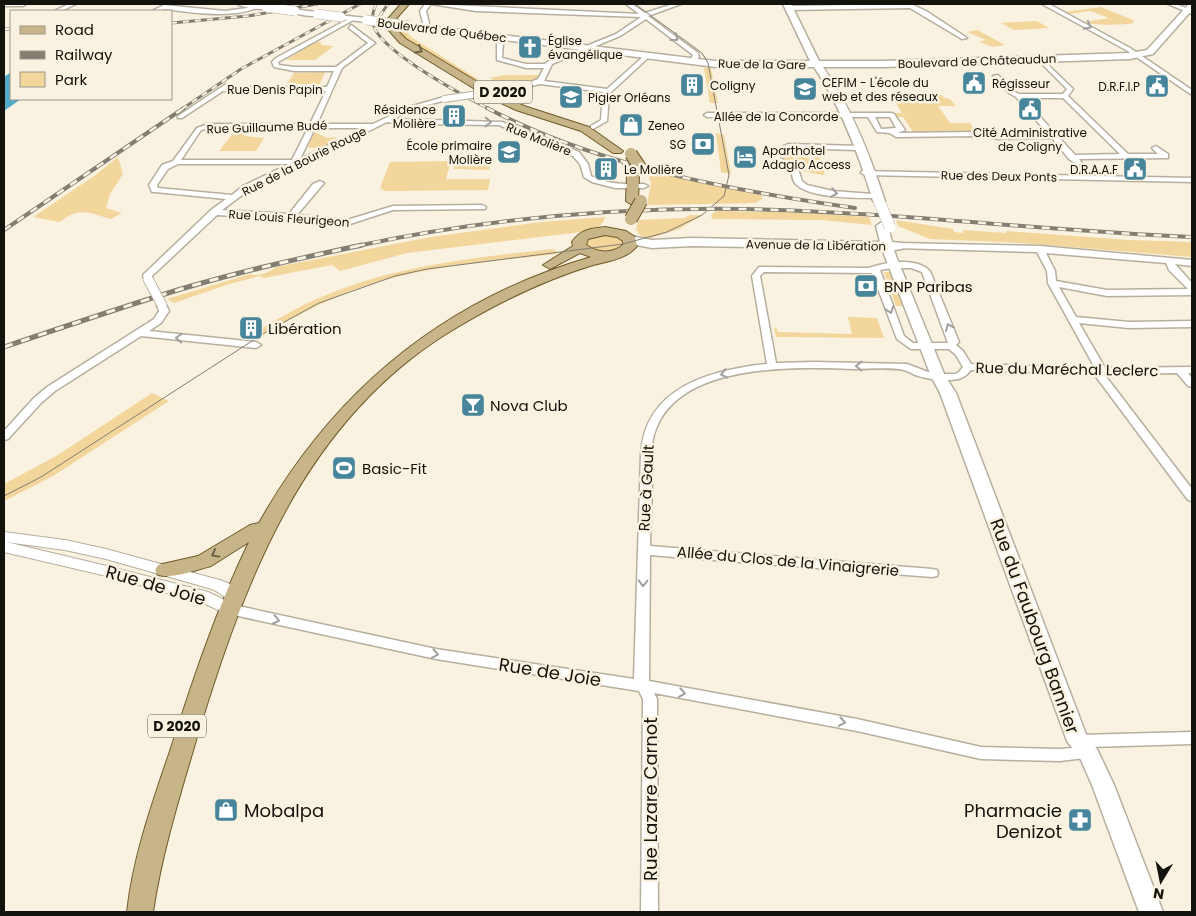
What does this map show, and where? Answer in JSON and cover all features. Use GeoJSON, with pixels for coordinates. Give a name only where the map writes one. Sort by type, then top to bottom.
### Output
{"type":"FeatureCollection","features":[{"type":"Feature","properties":{"kind":"main road"},"geometry":{"type":"LineString","coordinates":[[241,4],[262,6]]}},
{"type":"Feature","properties":{"kind":"main road","name":"D 2020"},"geometry":{"type":"LineString","coordinates":[[405,4],[394,15],[390,27],[403,41],[505,102],[589,128],[630,159]]}},
{"type":"Feature","properties":{"kind":"main road","name":"D 2020"},"geometry":{"type":"LineString","coordinates":[[414,4],[404,16],[404,21],[410,33],[522,103],[618,141],[630,159]]}},
{"type":"Feature","properties":{"kind":"main road","name":"Boulevard de Québec"},"geometry":{"type":"LineString","coordinates":[[262,6],[341,17],[352,22],[366,20],[418,24],[506,38],[708,64]]}},
{"type":"Feature","properties":{"kind":"main road","name":"Rue du Faubourg Bannier"},"geometry":{"type":"LineString","coordinates":[[788,6],[816,65],[816,70],[866,160],[867,173]]}},
{"type":"Feature","properties":{"kind":"main road"},"geometry":{"type":"LineString","coordinates":[[1140,56],[1150,52],[1162,37],[1191,9]]}},
{"type":"Feature","properties":{"kind":"main road","name":"Boulevard de Châteaudun"},"geometry":{"type":"LineString","coordinates":[[816,65],[1140,56]]}},
{"type":"Feature","properties":{"kind":"main road","name":"Rue de la Gare"},"geometry":{"type":"LineString","coordinates":[[708,64],[816,65]]}},
{"type":"Feature","properties":{"kind":"main road","name":"Rue du Faubourg Bannier"},"geometry":{"type":"LineString","coordinates":[[843,116],[867,173],[874,199],[886,226],[898,266],[1083,747],[1104,785],[1151,912]]}},
{"type":"Feature","properties":{"kind":"main road"},"geometry":{"type":"LineString","coordinates":[[580,247],[593,254],[616,254],[630,246],[625,229],[627,219],[636,201],[641,169],[630,159]]}},
{"type":"Feature","properties":{"kind":"main road"},"geometry":{"type":"LineString","coordinates":[[630,159],[639,186]]}},
{"type":"Feature","properties":{"kind":"main road"},"geometry":{"type":"LineString","coordinates":[[597,231],[612,227],[627,219]]}},
{"type":"Feature","properties":{"kind":"main road"},"geometry":{"type":"LineString","coordinates":[[597,231],[614,232],[629,238]]}},
{"type":"Feature","properties":{"kind":"main road","name":"Avenue de la Libération"},"geometry":{"type":"LineString","coordinates":[[151,853],[153,819],[179,721],[229,595],[257,529],[271,502],[329,422],[358,391],[424,336],[476,304],[580,247],[580,239],[597,231]]}},
{"type":"Feature","properties":{"kind":"main road","name":"Avenue de la Libération"},"geometry":{"type":"LineString","coordinates":[[629,238],[652,244],[893,246]]}},
{"type":"Feature","properties":{"kind":"main road","name":"Avenue de la Libération"},"geometry":{"type":"LineString","coordinates":[[151,853],[229,595],[297,468],[340,418],[365,393],[426,342],[480,308],[553,272],[616,254],[663,248],[734,244]]}},
{"type":"Feature","properties":{"kind":"main road"},"geometry":{"type":"LineString","coordinates":[[165,570],[204,560],[257,529]]}},
{"type":"Feature","properties":{"kind":"main road","name":"D 2020"},"geometry":{"type":"LineString","coordinates":[[140,912],[151,853]]}},
{"type":"Feature","properties":{"kind":"street"},"geometry":{"type":"LineString","coordinates":[[4,4],[22,4]]}},
{"type":"Feature","properties":{"kind":"street"},"geometry":{"type":"LineString","coordinates":[[60,10],[73,4]]}},
{"type":"Feature","properties":{"kind":"street"},"geometry":{"type":"LineString","coordinates":[[418,24],[428,4]]}},
{"type":"Feature","properties":{"kind":"street"},"geometry":{"type":"LineString","coordinates":[[434,4],[476,9],[645,16]]}},
{"type":"Feature","properties":{"kind":"street"},"geometry":{"type":"LineString","coordinates":[[534,11],[536,4]]}},
{"type":"Feature","properties":{"kind":"street","name":"Rue de la Gare"},"geometry":{"type":"LineString","coordinates":[[629,4],[696,55],[690,62]]}},
{"type":"Feature","properties":{"kind":"street"},"geometry":{"type":"LineString","coordinates":[[506,38],[500,43],[499,59],[526,66],[548,66],[618,34],[650,12],[678,4]]}},
{"type":"Feature","properties":{"kind":"street"},"geometry":{"type":"LineString","coordinates":[[1045,4],[1140,56],[1192,93]]}},
{"type":"Feature","properties":{"kind":"street"},"geometry":{"type":"LineString","coordinates":[[1171,4],[1191,9]]}},
{"type":"Feature","properties":{"kind":"street"},"geometry":{"type":"LineString","coordinates":[[165,6],[227,12],[248,10],[262,6]]}},
{"type":"Feature","properties":{"kind":"street"},"geometry":{"type":"LineString","coordinates":[[788,6],[911,6],[964,38]]}},
{"type":"Feature","properties":{"kind":"street"},"geometry":{"type":"LineString","coordinates":[[232,197],[155,190],[153,185],[165,168],[177,162],[294,163],[338,69],[372,43],[352,22],[275,62],[280,67],[294,69],[338,69]]}},
{"type":"Feature","properties":{"kind":"street"},"geometry":{"type":"LineString","coordinates":[[589,128],[604,121],[608,91],[647,56]]}},
{"type":"Feature","properties":{"kind":"street"},"geometry":{"type":"LineString","coordinates":[[1040,59],[1070,89],[1065,96]]}},
{"type":"Feature","properties":{"kind":"street"},"geometry":{"type":"LineString","coordinates":[[540,82],[547,74],[548,66]]}},
{"type":"Feature","properties":{"kind":"street"},"geometry":{"type":"LineString","coordinates":[[996,76],[1011,92],[1018,96],[1075,160],[1165,156],[1156,148]]}},
{"type":"Feature","properties":{"kind":"street"},"geometry":{"type":"LineString","coordinates":[[180,117],[231,82]]}},
{"type":"Feature","properties":{"kind":"street"},"geometry":{"type":"LineString","coordinates":[[540,82],[608,91]]}},
{"type":"Feature","properties":{"kind":"street","name":"Rue de la Bourie Rouge"},"geometry":{"type":"LineString","coordinates":[[4,437],[37,400],[51,389],[158,321],[164,311],[147,276],[232,197],[294,163],[418,105],[444,99],[521,88],[540,82]]}},
{"type":"Feature","properties":{"kind":"street","name":"Rue Denis Papin"},"geometry":{"type":"LineString","coordinates":[[221,89],[330,89]]}},
{"type":"Feature","properties":{"kind":"street"},"geometry":{"type":"LineString","coordinates":[[1018,96],[1065,96],[1126,157]]}},
{"type":"Feature","properties":{"kind":"street","name":"Allée de la Concorde"},"geometry":{"type":"LineString","coordinates":[[707,115],[843,116]]}},
{"type":"Feature","properties":{"kind":"street"},"geometry":{"type":"LineString","coordinates":[[843,116],[892,115],[901,130],[879,131],[870,116]]}},
{"type":"Feature","properties":{"kind":"street","name":"Rue Molière"},"geometry":{"type":"LineString","coordinates":[[386,120],[403,122],[500,123],[576,154],[584,164],[588,177],[601,184],[639,186]]}},
{"type":"Feature","properties":{"kind":"street","name":"Rue Guillaume Budé"},"geometry":{"type":"LineString","coordinates":[[177,162],[199,130],[204,127],[374,126]]}},
{"type":"Feature","properties":{"kind":"street"},"geometry":{"type":"LineString","coordinates":[[892,131],[896,134],[978,134],[999,137],[1054,136]]}},
{"type":"Feature","properties":{"kind":"street"},"geometry":{"type":"LineString","coordinates":[[856,148],[788,146],[776,152],[775,158],[795,171],[798,182],[805,187],[874,199]]}},
{"type":"Feature","properties":{"kind":"street"},"geometry":{"type":"LineString","coordinates":[[302,147],[309,150],[328,147]]}},
{"type":"Feature","properties":{"kind":"street","name":"Rue des Deux Ponts"},"geometry":{"type":"LineString","coordinates":[[867,173],[1192,180]]}},
{"type":"Feature","properties":{"kind":"street"},"geometry":{"type":"LineString","coordinates":[[292,216],[320,183]]}},
{"type":"Feature","properties":{"kind":"street","name":"Rue Louis Fleurigeon"},"geometry":{"type":"LineString","coordinates":[[214,212],[292,216],[352,223],[394,208],[482,208]]}},
{"type":"Feature","properties":{"kind":"street"},"geometry":{"type":"LineString","coordinates":[[893,246],[1040,249],[1192,263]]}},
{"type":"Feature","properties":{"kind":"street"},"geometry":{"type":"LineString","coordinates":[[1040,249],[1051,271],[1052,283],[1100,371],[1192,497]]}},
{"type":"Feature","properties":{"kind":"street"},"geometry":{"type":"LineString","coordinates":[[1168,261],[1172,268],[1192,288]]}},
{"type":"Feature","properties":{"kind":"street"},"geometry":{"type":"LineString","coordinates":[[772,366],[756,276],[762,269],[874,270],[881,267],[898,266],[916,267],[926,271],[954,342],[951,346]]}},
{"type":"Feature","properties":{"kind":"street"},"geometry":{"type":"LineString","coordinates":[[874,270],[878,273],[900,337],[912,346],[951,346],[960,353],[968,367]]}},
{"type":"Feature","properties":{"kind":"street"},"geometry":{"type":"LineString","coordinates":[[1052,283],[1107,292],[1192,292]]}},
{"type":"Feature","properties":{"kind":"street"},"geometry":{"type":"LineString","coordinates":[[1071,319],[1129,325],[1192,324]]}},
{"type":"Feature","properties":{"kind":"street"},"geometry":{"type":"LineString","coordinates":[[141,333],[147,336],[256,345]]}},
{"type":"Feature","properties":{"kind":"street"},"geometry":{"type":"LineString","coordinates":[[907,366],[906,360],[911,353],[912,346]]}},
{"type":"Feature","properties":{"kind":"street","name":"Rue à Gault"},"geometry":{"type":"LineString","coordinates":[[645,686],[641,680],[643,550],[648,433],[659,413],[668,403],[698,382],[724,373],[772,366],[907,366],[925,376],[944,382]]}},
{"type":"Feature","properties":{"kind":"street","name":"Rue du Maréchal Leclerc"},"geometry":{"type":"LineString","coordinates":[[944,382],[963,374],[968,367],[1100,371],[1192,370]]}},
{"type":"Feature","properties":{"kind":"street"},"geometry":{"type":"LineString","coordinates":[[1180,370],[1192,384]]}},
{"type":"Feature","properties":{"kind":"street","name":"Rue de Joie"},"geometry":{"type":"LineString","coordinates":[[4,537],[65,545],[106,554],[165,570],[229,595],[436,654],[645,686],[857,725],[981,753],[1060,756],[1083,747],[1192,738]]}},
{"type":"Feature","properties":{"kind":"street","name":"Rue de Joie"},"geometry":{"type":"LineString","coordinates":[[12,549],[189,593],[229,595]]}},
{"type":"Feature","properties":{"kind":"street","name":"Allée du Clos de la Vinaigrerie"},"geometry":{"type":"LineString","coordinates":[[643,550],[932,573]]}},
{"type":"Feature","properties":{"kind":"street","name":"Rue Lazare Carnot"},"geometry":{"type":"LineString","coordinates":[[645,686],[650,700],[649,912]]}},
{"type":"Feature","properties":{"kind":"green space"},"geometry":{"type":"Polygon","coordinates":[[[1101,7],[1133,20],[1134,23],[1095,24],[1085,22],[1109,18],[1090,11],[1068,14],[1065,12],[1101,7]]]}},
{"type":"Feature","properties":{"kind":"green space"},"geometry":{"type":"Polygon","coordinates":[[[1037,21],[1049,28],[1014,30],[1001,23],[1037,21]]]}},
{"type":"Feature","properties":{"kind":"green space"},"geometry":{"type":"Polygon","coordinates":[[[394,26],[403,27],[411,37],[495,90],[486,90],[405,39],[394,26]]]}},
{"type":"Feature","properties":{"kind":"green space"},"geometry":{"type":"Polygon","coordinates":[[[978,30],[1005,45],[993,47],[979,42],[986,40],[967,32],[978,30]]]}},
{"type":"Feature","properties":{"kind":"green space"},"geometry":{"type":"Polygon","coordinates":[[[315,42],[321,42],[321,45],[334,46],[315,60],[286,60],[315,42]]]}},
{"type":"Feature","properties":{"kind":"green space"},"geometry":{"type":"Polygon","coordinates":[[[704,68],[711,68],[718,103],[710,103],[704,68]]]}},
{"type":"Feature","properties":{"kind":"green space"},"geometry":{"type":"Polygon","coordinates":[[[325,72],[320,84],[287,84],[294,73],[325,72]]]}},
{"type":"Feature","properties":{"kind":"green space"},"geometry":{"type":"Polygon","coordinates":[[[504,75],[539,75],[538,79],[521,86],[507,88],[490,78],[504,75]]]}},
{"type":"Feature","properties":{"kind":"green space"},"geometry":{"type":"Polygon","coordinates":[[[891,95],[942,95],[944,98],[950,99],[956,106],[938,106],[950,123],[970,123],[974,129],[970,131],[913,132],[903,117],[897,117],[895,113],[902,113],[891,95]]]}},
{"type":"Feature","properties":{"kind":"green space"},"geometry":{"type":"Polygon","coordinates":[[[237,128],[247,129],[244,136],[264,138],[256,151],[219,151],[237,128]]]}},
{"type":"Feature","properties":{"kind":"green space"},"geometry":{"type":"Polygon","coordinates":[[[314,132],[328,138],[338,139],[324,146],[308,147],[314,132]]]}},
{"type":"Feature","properties":{"kind":"green space"},"geometry":{"type":"Polygon","coordinates":[[[716,133],[724,135],[731,174],[721,172],[716,133]]]}},
{"type":"Feature","properties":{"kind":"green space"},"geometry":{"type":"Polygon","coordinates":[[[411,141],[448,141],[447,149],[409,149],[411,141]]]}},
{"type":"Feature","properties":{"kind":"green space"},"geometry":{"type":"Polygon","coordinates":[[[793,149],[804,149],[807,158],[812,159],[810,149],[817,149],[825,175],[802,170],[786,163],[782,159],[782,154],[793,149]]]}},
{"type":"Feature","properties":{"kind":"green space"},"geometry":{"type":"Polygon","coordinates":[[[118,157],[123,174],[110,194],[106,208],[122,213],[111,219],[91,213],[79,212],[60,222],[33,217],[94,176],[118,157]]]}},
{"type":"Feature","properties":{"kind":"green space"},"geometry":{"type":"Polygon","coordinates":[[[451,161],[446,179],[490,179],[488,190],[385,191],[380,188],[390,162],[451,161]]]}},
{"type":"Feature","properties":{"kind":"green space"},"geometry":{"type":"Polygon","coordinates":[[[456,161],[491,161],[489,170],[453,169],[456,161]]]}},
{"type":"Feature","properties":{"kind":"green space"},"geometry":{"type":"Polygon","coordinates":[[[646,167],[759,194],[762,196],[762,199],[755,203],[647,205],[651,184],[646,167]]]}},
{"type":"Feature","properties":{"kind":"green space"},"geometry":{"type":"Polygon","coordinates":[[[716,211],[791,212],[869,217],[872,225],[822,220],[712,219],[711,215],[716,211]]]}},
{"type":"Feature","properties":{"kind":"green space"},"geometry":{"type":"Polygon","coordinates":[[[690,215],[703,215],[679,229],[648,239],[639,235],[636,228],[639,220],[684,218],[690,215]]]}},
{"type":"Feature","properties":{"kind":"green space"},"geometry":{"type":"Polygon","coordinates":[[[605,217],[597,228],[588,231],[407,253],[340,271],[332,265],[264,278],[260,276],[226,285],[174,303],[167,299],[250,274],[264,274],[276,267],[431,237],[541,222],[605,217]]]}},
{"type":"Feature","properties":{"kind":"green space"},"geometry":{"type":"Polygon","coordinates":[[[896,220],[953,229],[954,232],[963,233],[963,230],[1006,233],[1006,231],[1129,240],[1192,242],[1192,257],[1022,243],[930,239],[898,226],[896,220]]]}},
{"type":"Feature","properties":{"kind":"green space"},"geometry":{"type":"Polygon","coordinates":[[[613,234],[623,239],[624,245],[620,248],[600,251],[586,245],[586,241],[593,236],[613,234]]]}},
{"type":"Feature","properties":{"kind":"green space"},"geometry":{"type":"Polygon","coordinates":[[[553,249],[558,252],[556,254],[455,266],[381,281],[344,294],[318,306],[255,340],[244,340],[302,306],[365,281],[445,263],[553,249]]]}},
{"type":"Feature","properties":{"kind":"green space"},"geometry":{"type":"Polygon","coordinates":[[[884,272],[891,272],[903,306],[896,306],[884,272]]]}},
{"type":"Feature","properties":{"kind":"green space"},"geometry":{"type":"Polygon","coordinates":[[[848,317],[877,318],[884,338],[776,337],[774,328],[776,327],[778,332],[852,334],[848,317]]]}},
{"type":"Feature","properties":{"kind":"green space"},"geometry":{"type":"Polygon","coordinates":[[[152,393],[169,401],[53,476],[4,501],[4,484],[58,455],[152,393]]]}},
{"type":"Feature","properties":{"kind":"water"},"geometry":{"type":"Polygon","coordinates":[[[10,73],[10,100],[20,100],[4,111],[4,77],[10,73]]]}},
{"type":"Feature","properties":{"kind":"tram line"},"geometry":{"type":"LineString","coordinates":[[4,496],[41,477],[266,332],[319,303],[395,276],[427,269],[623,244],[667,232],[702,215],[724,196],[729,175],[708,63],[702,53],[635,4]]}},
{"type":"Feature","properties":{"kind":"railway"},"geometry":{"type":"LineString","coordinates":[[172,23],[248,16],[317,4]]}},
{"type":"Feature","properties":{"kind":"railway"},"geometry":{"type":"LineString","coordinates":[[182,109],[241,69],[360,4]]}},
{"type":"Feature","properties":{"kind":"railway"},"geometry":{"type":"LineString","coordinates":[[376,4],[373,15],[374,27],[393,49],[426,73],[488,109]]}},
{"type":"Feature","properties":{"kind":"railway"},"geometry":{"type":"LineString","coordinates":[[380,28],[379,17],[388,4]]}},
{"type":"Feature","properties":{"kind":"railway"},"geometry":{"type":"LineString","coordinates":[[4,29],[10,29]]}},
{"type":"Feature","properties":{"kind":"railway"},"geometry":{"type":"LineString","coordinates":[[4,230],[184,108]]}},
{"type":"Feature","properties":{"kind":"railway"},"geometry":{"type":"LineString","coordinates":[[488,109],[575,146],[620,161],[713,184],[855,208]]}},
{"type":"Feature","properties":{"kind":"railway"},"geometry":{"type":"LineString","coordinates":[[360,245],[502,222],[600,213],[697,209],[746,209],[858,214],[1080,231],[1192,237]]}},
{"type":"Feature","properties":{"kind":"railway"},"geometry":{"type":"LineString","coordinates":[[4,347],[204,282],[360,245]]}},
{"type":"Feature","properties":{"kind":"place","name":"Église évangélique"},"geometry":{"type":"Point","coordinates":[530,47]}},
{"type":"Feature","properties":{"kind":"place","name":"Régisseur"},"geometry":{"type":"Point","coordinates":[974,83]}},
{"type":"Feature","properties":{"kind":"place","name":"Coligny"},"geometry":{"type":"Point","coordinates":[692,85]}},
{"type":"Feature","properties":{"kind":"place","name":"D.R.F.I.P"},"geometry":{"type":"Point","coordinates":[1157,86]}},
{"type":"Feature","properties":{"kind":"place","name":"CEFIM - L'école du web et des réseaux"},"geometry":{"type":"Point","coordinates":[805,89]}},
{"type":"Feature","properties":{"kind":"place","name":"Pigier Orléans"},"geometry":{"type":"Point","coordinates":[571,97]}},
{"type":"Feature","properties":{"kind":"place","name":"Cité Administrative de Coligny"},"geometry":{"type":"Point","coordinates":[1030,109]}},
{"type":"Feature","properties":{"kind":"place","name":"Résidence Molière"},"geometry":{"type":"Point","coordinates":[454,116]}},
{"type":"Feature","properties":{"kind":"place","name":"Zeneo"},"geometry":{"type":"Point","coordinates":[631,125]}},
{"type":"Feature","properties":{"kind":"place","name":"SG"},"geometry":{"type":"Point","coordinates":[703,144]}},
{"type":"Feature","properties":{"kind":"place","name":"École primaire Molière"},"geometry":{"type":"Point","coordinates":[509,152]}},
{"type":"Feature","properties":{"kind":"place","name":"Aparthotel Adagio Access"},"geometry":{"type":"Point","coordinates":[745,157]}},
{"type":"Feature","properties":{"kind":"place","name":"Le Molière"},"geometry":{"type":"Point","coordinates":[606,169]}},
{"type":"Feature","properties":{"kind":"place","name":"D.R.A.A.F"},"geometry":{"type":"Point","coordinates":[1135,169]}},
{"type":"Feature","properties":{"kind":"place","name":"BNP Paribas"},"geometry":{"type":"Point","coordinates":[866,286]}},
{"type":"Feature","properties":{"kind":"place","name":"Libération"},"geometry":{"type":"Point","coordinates":[251,328]}},
{"type":"Feature","properties":{"kind":"place","name":"Nova Club"},"geometry":{"type":"Point","coordinates":[473,405]}},
{"type":"Feature","properties":{"kind":"place","name":"Basic-Fit"},"geometry":{"type":"Point","coordinates":[344,468]}},
{"type":"Feature","properties":{"kind":"place","name":"Mobalpa"},"geometry":{"type":"Point","coordinates":[226,810]}},
{"type":"Feature","properties":{"kind":"place","name":"Pharmacie Denizot"},"geometry":{"type":"Point","coordinates":[1080,820]}}]}
